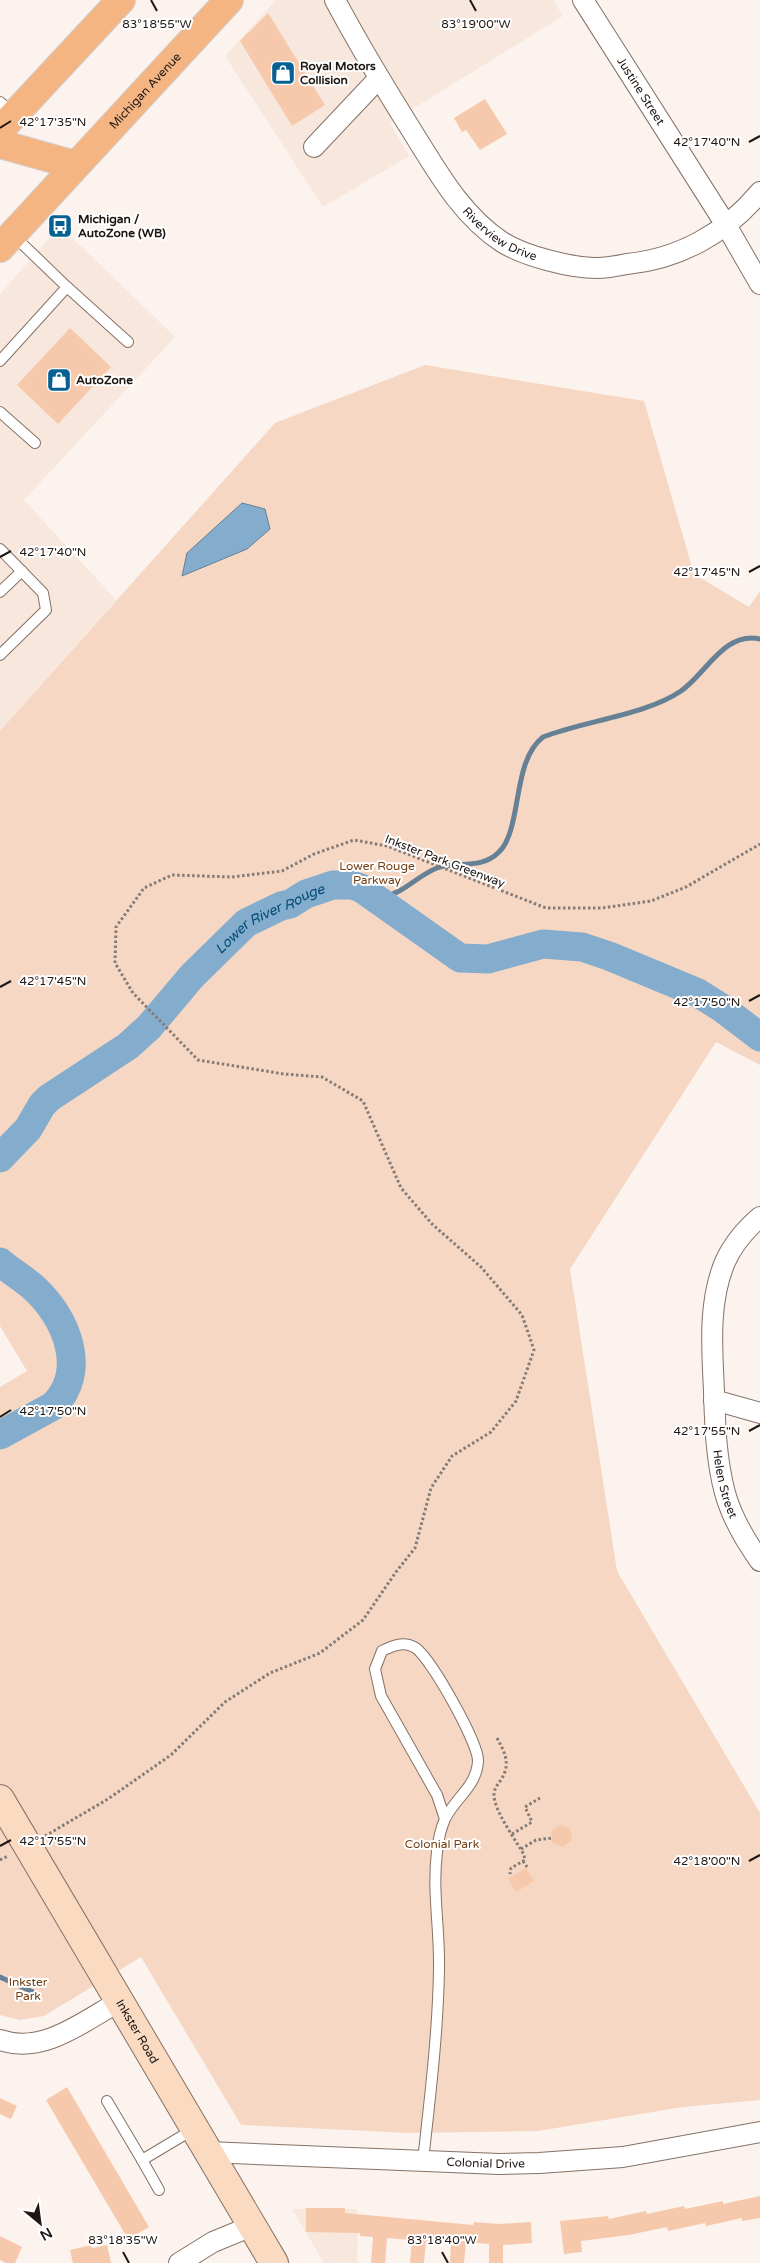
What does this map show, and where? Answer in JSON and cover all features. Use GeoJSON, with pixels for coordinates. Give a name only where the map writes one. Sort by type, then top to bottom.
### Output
{"type":"FeatureCollection","features":[{"type":"Feature","properties":{"kind":"main road","name":"Michigan Avenue"},"geometry":{"type":"LineString","coordinates":[[6,241],[229,0]]}},
{"type":"Feature","properties":{"kind":"main road"},"geometry":{"type":"LineString","coordinates":[[5,116],[119,1]]}},
{"type":"Feature","properties":{"kind":"main road"},"geometry":{"type":"LineString","coordinates":[[0,144],[75,165]]}},
{"type":"Feature","properties":{"kind":"main road","name":"Inkster Road"},"geometry":{"type":"LineString","coordinates":[[3,1810],[120,2001],[274,2263]]}},
{"type":"Feature","properties":{"kind":"street","name":"Riverview Drive"},"geometry":{"type":"LineString","coordinates":[[335,0],[379,78],[441,178],[461,205],[502,242],[524,253],[596,268],[636,264],[667,256],[696,244],[726,225],[743,211],[760,192]]}},
{"type":"Feature","properties":{"kind":"street","name":"Justine Street"},"geometry":{"type":"LineString","coordinates":[[583,0],[726,225],[760,284]]}},
{"type":"Feature","properties":{"kind":"street"},"geometry":{"type":"LineString","coordinates":[[314,147],[379,78]]}},
{"type":"Feature","properties":{"kind":"street","name":"Helen Street"},"geometry":{"type":"LineString","coordinates":[[760,1217],[742,1234],[732,1249],[721,1275],[714,1312],[716,1440],[726,1494],[743,1536],[760,1560]]}},
{"type":"Feature","properties":{"kind":"street"},"geometry":{"type":"LineString","coordinates":[[714,1400],[760,1413]]}},
{"type":"Feature","properties":{"kind":"street"},"geometry":{"type":"LineString","coordinates":[[0,2040],[21,2045],[49,2040],[120,2001]]}},
{"type":"Feature","properties":{"kind":"street","name":"Colonial Drive"},"geometry":{"type":"LineString","coordinates":[[208,2152],[499,2164],[579,2161],[623,2157],[760,2132]]}},
{"type":"Feature","properties":{"kind":"street"},"geometry":{"type":"LineString","coordinates":[[179,2263],[214,2242],[252,2226]]}},
{"type":"Feature","properties":{"kind":"lane"},"geometry":{"type":"LineString","coordinates":[[6,241],[67,287],[128,342]]}},
{"type":"Feature","properties":{"kind":"lane"},"geometry":{"type":"LineString","coordinates":[[0,361],[67,287]]}},
{"type":"Feature","properties":{"kind":"lane"},"geometry":{"type":"LineString","coordinates":[[0,412],[35,443]]}},
{"type":"Feature","properties":{"kind":"lane"},"geometry":{"type":"LineString","coordinates":[[0,549],[43,593],[46,610],[0,655]]}},
{"type":"Feature","properties":{"kind":"lane"},"geometry":{"type":"LineString","coordinates":[[0,592],[22,571]]}},
{"type":"Feature","properties":{"kind":"lane"},"geometry":{"type":"LineString","coordinates":[[423,2161],[438,2023],[437,1851],[445,1819],[471,1785],[478,1760],[474,1746],[431,1664],[414,1647],[396,1644],[382,1652],[375,1669],[381,1696],[437,1795],[445,1819]]}},
{"type":"Feature","properties":{"kind":"lane"},"geometry":{"type":"LineString","coordinates":[[107,2102],[159,2190]]}},
{"type":"Feature","properties":{"kind":"lane"},"geometry":{"type":"LineString","coordinates":[[142,2160],[195,2128]]}},
{"type":"Feature","properties":{"kind":"path","name":"Inkster Park Greenway"},"geometry":{"type":"LineString","coordinates":[[46,1835],[108,1799],[171,1755],[225,1702],[270,1673],[320,1653],[363,1620],[415,1548],[431,1488],[452,1456],[491,1432],[516,1401],[534,1350],[522,1315],[481,1267],[432,1224],[401,1188],[363,1101],[322,1077],[284,1074],[198,1060],[134,993],[115,963],[116,927],[144,888],[172,875],[232,877],[282,871],[314,854],[354,840],[387,846],[510,896],[546,908],[602,908],[651,900],[686,887],[760,844]]}},
{"type":"Feature","properties":{"kind":"path"},"geometry":{"type":"LineString","coordinates":[[497,1738],[506,1756],[506,1770],[495,1788],[494,1797],[524,1855],[523,1861],[527,1868]]}},
{"type":"Feature","properties":{"kind":"path"},"geometry":{"type":"LineString","coordinates":[[512,1834],[532,1822],[525,1807],[540,1798]]}},
{"type":"Feature","properties":{"kind":"path"},"geometry":{"type":"LineString","coordinates":[[521,1849],[536,1840],[552,1838]]}},
{"type":"Feature","properties":{"kind":"path"},"geometry":{"type":"LineString","coordinates":[[0,1860],[5,1858]]}},
{"type":"Feature","properties":{"kind":"path"},"geometry":{"type":"LineString","coordinates":[[510,1874],[511,1868],[523,1861]]}},
{"type":"Feature","properties":{"kind":"shaded area"},"geometry":{"type":"Polygon","coordinates":[[[276,0],[553,0],[563,16],[390,123],[409,156],[323,207],[225,56],[276,0]]]}},
{"type":"Feature","properties":{"kind":"shaded area"},"geometry":{"type":"Polygon","coordinates":[[[60,226],[175,337],[24,500],[116,600],[0,731],[0,294],[60,226]]]}},
{"type":"Feature","properties":{"kind":"shaded area"},"geometry":{"type":"Polygon","coordinates":[[[292,2209],[358,2209],[357,2263],[324,2263],[292,2209]]]}},
{"type":"Feature","properties":{"kind":"green space","name":"Lower Rouge Parkway"},"geometry":{"type":"Polygon","coordinates":[[[425,365],[644,401],[694,574],[749,607],[760,591],[760,1065],[716,1042],[570,1269],[617,1571],[760,1813],[760,2100],[683,2107],[538,2131],[409,2133],[241,2125],[141,1957],[44,2016],[20,2020],[0,2015],[0,1387],[27,1371],[0,1326],[0,731],[275,423],[425,365]]]}},
{"type":"Feature","properties":{"kind":"water"},"geometry":{"type":"Polygon","coordinates":[[[242,503],[265,509],[270,529],[247,549],[182,576],[187,553],[242,503]]]}},
{"type":"Feature","properties":{"kind":"building","name":"Royal Motors Collision"},"geometry":{"type":"Polygon","coordinates":[[[268,13],[325,105],[292,126],[240,41],[268,13]]]}},
{"type":"Feature","properties":{"kind":"building"},"geometry":{"type":"Polygon","coordinates":[[[485,99],[507,134],[480,150],[466,130],[462,132],[454,118],[485,99]]]}},
{"type":"Feature","properties":{"kind":"building"},"geometry":{"type":"Polygon","coordinates":[[[70,328],[111,367],[58,424],[17,385],[70,328]]]}},
{"type":"Feature","properties":{"kind":"building"},"geometry":{"type":"Polygon","coordinates":[[[560,1825],[570,1828],[572,1840],[563,1847],[552,1843],[551,1831],[560,1825]]]}},
{"type":"Feature","properties":{"kind":"building"},"geometry":{"type":"Polygon","coordinates":[[[526,1868],[534,1881],[516,1892],[508,1879],[526,1868]]]}},
{"type":"Feature","properties":{"kind":"building"},"geometry":{"type":"Polygon","coordinates":[[[67,2087],[149,2227],[128,2239],[46,2100],[67,2087]]]}},
{"type":"Feature","properties":{"kind":"building"},"geometry":{"type":"Polygon","coordinates":[[[0,2098],[17,2106],[11,2119],[0,2114],[0,2098]]]}},
{"type":"Feature","properties":{"kind":"building"},"geometry":{"type":"Polygon","coordinates":[[[760,2196],[760,2218],[742,2221],[742,2218],[706,2226],[705,2223],[668,2231],[667,2227],[629,2235],[581,2241],[582,2252],[564,2254],[560,2221],[608,2216],[609,2219],[646,2211],[647,2214],[684,2206],[685,2209],[723,2201],[723,2204],[760,2196]]]}},
{"type":"Feature","properties":{"kind":"building"},"geometry":{"type":"Polygon","coordinates":[[[306,2208],[345,2208],[345,2213],[473,2225],[474,2222],[499,2224],[531,2222],[532,2243],[503,2245],[503,2263],[489,2263],[489,2244],[466,2242],[464,2263],[450,2263],[451,2243],[426,2241],[424,2263],[410,2263],[412,2240],[387,2238],[385,2263],[371,2263],[373,2237],[360,2236],[360,2233],[306,2232],[306,2208]]]}},
{"type":"Feature","properties":{"kind":"building"},"geometry":{"type":"Polygon","coordinates":[[[0,2236],[22,2247],[15,2263],[6,2263],[0,2260],[0,2236]]]}},
{"type":"Feature","properties":{"kind":"building"},"geometry":{"type":"Polygon","coordinates":[[[91,2245],[92,2248],[107,2245],[111,2263],[73,2263],[70,2250],[91,2245]]]}},
{"type":"Feature","properties":{"kind":"waterway"},"geometry":{"type":"LineString","coordinates":[[377,901],[401,890],[437,868],[484,861],[492,858],[499,852],[512,827],[521,778],[526,762],[533,748],[543,737],[633,712],[667,699],[690,684],[726,647],[736,641],[747,638],[760,639]]}},
{"type":"Feature","properties":{"kind":"waterway","name":"Lower River Rouge"},"geometry":{"type":"LineString","coordinates":[[0,1158],[28,1129],[42,1105],[49,1098],[128,1046],[149,1027],[192,976],[246,923],[281,906],[290,904],[306,894],[333,885],[352,885],[361,888],[460,958],[488,959],[543,944],[582,947],[609,956],[698,993],[722,1008],[760,1037]]}},
{"type":"Feature","properties":{"kind":"waterway","name":"Lower River Rouge"},"geometry":{"type":"LineString","coordinates":[[0,1262],[34,1288],[56,1314],[64,1329],[71,1361],[70,1377],[64,1392],[53,1406],[0,1435]]}},
{"type":"Feature","properties":{"kind":"waterway"},"geometry":{"type":"LineString","coordinates":[[0,1977],[33,1992]]}},
{"type":"Feature","properties":{"kind":"place","name":"Royal Motors Collision"},"geometry":{"type":"Point","coordinates":[283,73]}},
{"type":"Feature","properties":{"kind":"place","name":"Michigan / AutoZone (WB)"},"geometry":{"type":"Point","coordinates":[60,226]}},
{"type":"Feature","properties":{"kind":"place","name":"AutoZone"},"geometry":{"type":"Point","coordinates":[59,380]}},
{"type":"Feature","properties":{"kind":"park label","name":"Colonial Park"},"geometry":{"type":"Point","coordinates":[442,1844]}},
{"type":"Feature","properties":{"kind":"park label","name":"Inkster Park"},"geometry":{"type":"Point","coordinates":[28,1989]}}]}
